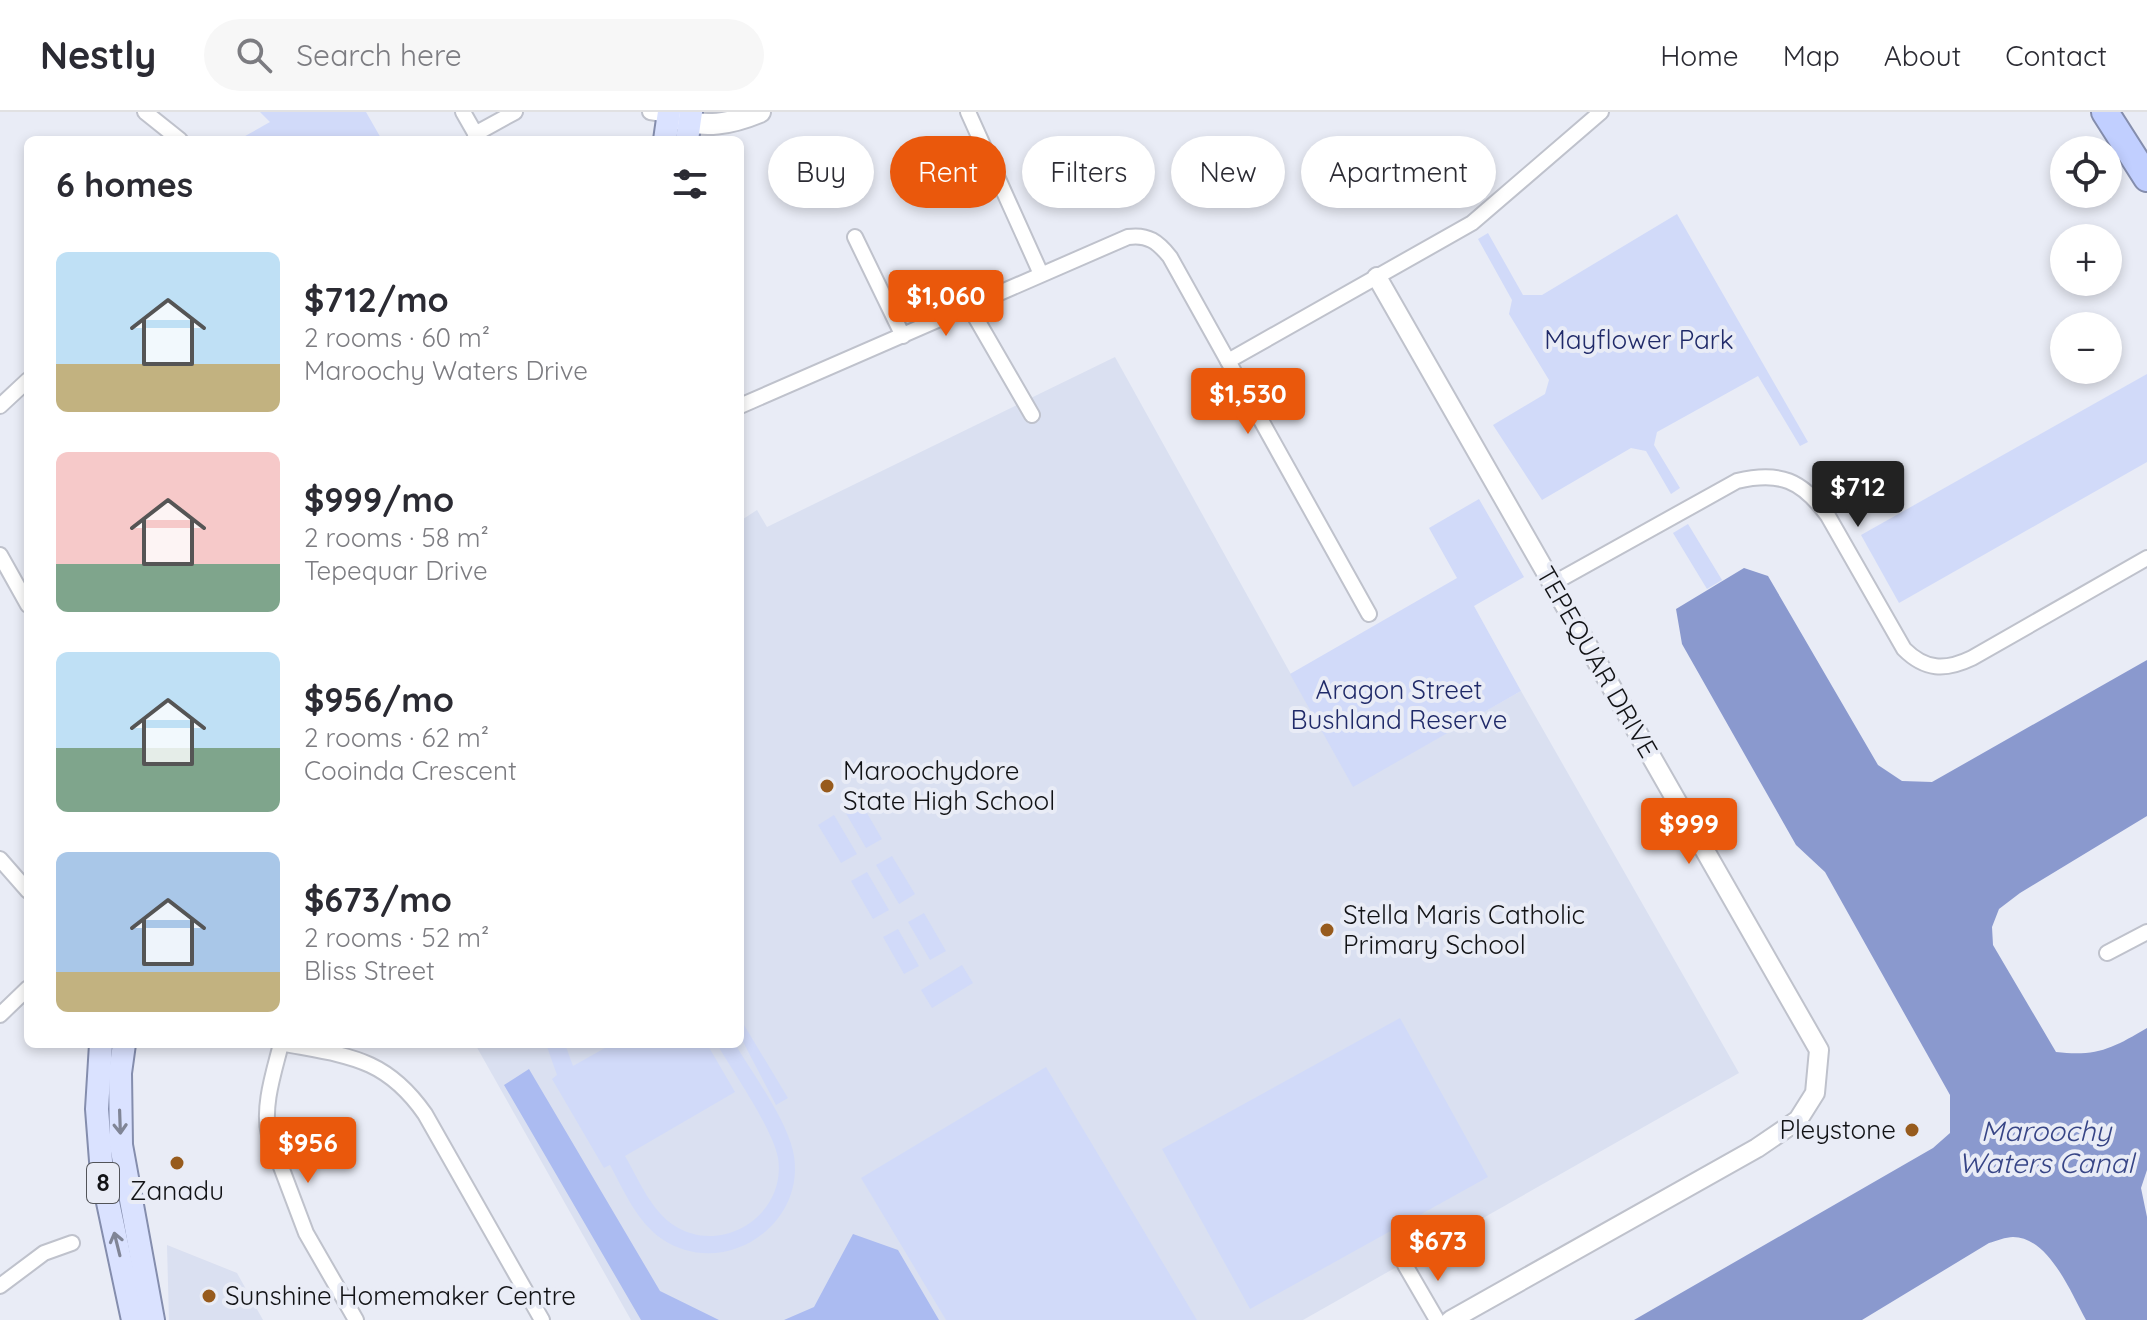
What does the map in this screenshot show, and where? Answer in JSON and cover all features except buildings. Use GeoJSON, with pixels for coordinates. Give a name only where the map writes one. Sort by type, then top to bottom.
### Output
{"type":"FeatureCollection","features":[{"type":"Feature","properties":{"kind":"highway"},"geometry":{"type":"LineString","coordinates":[[2105,112],[2147,178]]}},
{"type":"Feature","properties":{"kind":"main road"},"geometry":{"type":"LineString","coordinates":[[667,136],[677,118],[708,125],[760,112]]}},
{"type":"Feature","properties":{"kind":"main road","name":"8"},"geometry":{"type":"LineString","coordinates":[[101,1048],[97,1109],[102,1174],[133,1320]]}},
{"type":"Feature","properties":{"kind":"main road","name":"8"},"geometry":{"type":"LineString","coordinates":[[123,1048],[120,1073],[121,1145],[153,1320]]}},
{"type":"Feature","properties":{"kind":"street"},"geometry":{"type":"LineString","coordinates":[[145,112],[175,136]]}},
{"type":"Feature","properties":{"kind":"street"},"geometry":{"type":"LineString","coordinates":[[463,112],[476,136]]}},
{"type":"Feature","properties":{"kind":"street"},"geometry":{"type":"LineString","coordinates":[[479,136],[515,112]]}},
{"type":"Feature","properties":{"kind":"street"},"geometry":{"type":"LineString","coordinates":[[968,112],[1041,274]]}},
{"type":"Feature","properties":{"kind":"street"},"geometry":{"type":"LineString","coordinates":[[1228,361],[1472,223],[1601,112]]}},
{"type":"Feature","properties":{"kind":"street"},"geometry":{"type":"LineString","coordinates":[[855,237],[903,336]]}},
{"type":"Feature","properties":{"kind":"street"},"geometry":{"type":"LineString","coordinates":[[744,404],[1128,237],[1149,237],[1170,257],[1369,614]]}},
{"type":"Feature","properties":{"kind":"street","name":"TEPEQUAR DRIVE"},"geometry":{"type":"LineString","coordinates":[[1377,277],[1819,1050],[1815,1093],[1798,1120],[1757,1148],[1451,1320]]}},
{"type":"Feature","properties":{"kind":"street"},"geometry":{"type":"LineString","coordinates":[[969,306],[1032,415]]}},
{"type":"Feature","properties":{"kind":"street"},"geometry":{"type":"LineString","coordinates":[[0,406],[24,384]]}},
{"type":"Feature","properties":{"kind":"street"},"geometry":{"type":"LineString","coordinates":[[1552,584],[1737,481],[1759,476],[1777,477],[1796,484],[1814,496],[1904,649],[1915,660],[1934,668],[1955,666],[1972,658],[2147,558]]}},
{"type":"Feature","properties":{"kind":"street"},"geometry":{"type":"LineString","coordinates":[[0,555],[24,598]]}},
{"type":"Feature","properties":{"kind":"street"},"geometry":{"type":"LineString","coordinates":[[0,859],[24,886]]}},
{"type":"Feature","properties":{"kind":"street"},"geometry":{"type":"LineString","coordinates":[[2107,953],[2147,932]]}},
{"type":"Feature","properties":{"kind":"street"},"geometry":{"type":"LineString","coordinates":[[0,1015],[24,992]]}},
{"type":"Feature","properties":{"kind":"street"},"geometry":{"type":"LineString","coordinates":[[282,1048],[267,1109],[269,1135],[306,1233],[356,1320]]}},
{"type":"Feature","properties":{"kind":"street"},"geometry":{"type":"LineString","coordinates":[[311,1048],[366,1061],[398,1081],[411,1094],[542,1320]]}},
{"type":"Feature","properties":{"kind":"street"},"geometry":{"type":"LineString","coordinates":[[0,1286],[44,1253],[72,1243]]}},
{"type":"Feature","properties":{"kind":"street"},"geometry":{"type":"LineString","coordinates":[[1405,1265],[1437,1320]]}},
{"type":"Feature","properties":{"kind":"shaded area","name":"Stella Maris Catholic Primary School"},"geometry":{"type":"Polygon","coordinates":[[[1115,357],[1353,786],[1521,691],[1739,1073],[1303,1320],[631,1320],[477,1048],[744,1048],[744,518],[757,510],[767,527],[1115,357]]]}},
{"type":"Feature","properties":{"kind":"shaded area"},"geometry":{"type":"Polygon","coordinates":[[[529,1069],[660,1291],[719,1320],[641,1320],[504,1085],[529,1069]]]}},
{"type":"Feature","properties":{"kind":"shaded area"},"geometry":{"type":"Polygon","coordinates":[[[853,1234],[898,1250],[939,1320],[784,1320],[814,1307],[853,1234]]]}},
{"type":"Feature","properties":{"kind":"shaded area","name":"Sunshine Homemaker Centre"},"geometry":{"type":"Polygon","coordinates":[[[167,1245],[237,1273],[263,1320],[169,1320],[167,1245]]]}},
{"type":"Feature","properties":{"kind":"green space"},"geometry":{"type":"Polygon","coordinates":[[[260,112],[366,112],[380,136],[245,136],[270,122],[260,112]]]}},
{"type":"Feature","properties":{"kind":"green space","name":"Mayflower Park"},"geometry":{"type":"Polygon","coordinates":[[[1677,214],[1808,442],[1800,446],[1758,376],[1657,432],[1654,445],[1680,488],[1671,494],[1646,451],[1631,448],[1542,500],[1493,425],[1545,394],[1549,380],[1509,314],[1512,300],[1478,239],[1488,233],[1523,295],[1542,295],[1677,214]]]}},
{"type":"Feature","properties":{"kind":"green space"},"geometry":{"type":"Polygon","coordinates":[[[2147,374],[2147,462],[1899,603],[1861,535],[2147,374]]]}},
{"type":"Feature","properties":{"kind":"green space","name":"Aragon Street Bushland Reserve"},"geometry":{"type":"Polygon","coordinates":[[[1479,499],[1524,577],[1474,606],[1521,691],[1353,787],[1290,674],[1457,578],[1429,528],[1479,499]]]}},
{"type":"Feature","properties":{"kind":"green space"},"geometry":{"type":"Polygon","coordinates":[[[1688,524],[1722,580],[1707,589],[1673,533],[1688,524]]]}},
{"type":"Feature","properties":{"kind":"green space"},"geometry":{"type":"Polygon","coordinates":[[[860,801],[882,839],[866,848],[844,810],[860,801]]]}},
{"type":"Feature","properties":{"kind":"green space"},"geometry":{"type":"Polygon","coordinates":[[[834,815],[857,854],[841,863],[818,825],[834,815]]]}},
{"type":"Feature","properties":{"kind":"green space"},"geometry":{"type":"Polygon","coordinates":[[[892,856],[915,894],[899,904],[876,865],[892,856]]]}},
{"type":"Feature","properties":{"kind":"green space"},"geometry":{"type":"Polygon","coordinates":[[[867,872],[889,910],[873,919],[851,881],[867,872]]]}},
{"type":"Feature","properties":{"kind":"green space"},"geometry":{"type":"Polygon","coordinates":[[[924,913],[946,951],[930,960],[908,922],[924,913]]]}},
{"type":"Feature","properties":{"kind":"green space"},"geometry":{"type":"Polygon","coordinates":[[[898,929],[919,966],[904,974],[883,937],[898,929]]]}},
{"type":"Feature","properties":{"kind":"green space"},"geometry":{"type":"Polygon","coordinates":[[[962,965],[973,983],[932,1008],[921,990],[962,965]]]}},
{"type":"Feature","properties":{"kind":"green space"},"geometry":{"type":"Polygon","coordinates":[[[1400,1018],[1488,1177],[1250,1309],[1162,1149],[1400,1018]]]}},
{"type":"Feature","properties":{"kind":"green space"},"geometry":{"type":"Polygon","coordinates":[[[744,1025],[788,1098],[776,1105],[744,1044],[744,1025]]]}},
{"type":"Feature","properties":{"kind":"green space"},"geometry":{"type":"Polygon","coordinates":[[[547,1048],[566,1048],[573,1066],[605,1048],[709,1048],[735,1092],[625,1156],[646,1194],[667,1220],[694,1234],[713,1236],[748,1224],[762,1212],[778,1178],[778,1158],[769,1132],[719,1048],[737,1048],[789,1138],[795,1177],[788,1201],[775,1222],[757,1238],[735,1249],[711,1253],[686,1250],[662,1239],[638,1215],[610,1165],[604,1168],[552,1079],[557,1075],[547,1048]]]}},
{"type":"Feature","properties":{"kind":"green space"},"geometry":{"type":"Polygon","coordinates":[[[1046,1067],[1197,1320],[946,1320],[861,1178],[1046,1067]]]}},
{"type":"Feature","properties":{"kind":"water","name":"Maroochy Waters Canal"},"geometry":{"type":"Polygon","coordinates":[[[1744,568],[1768,576],[1878,765],[1902,781],[1932,782],[2147,660],[2147,816],[2020,893],[1999,909],[1992,927],[1993,945],[2056,1052],[2094,1052],[2147,1028],[2147,1170],[2141,1188],[2147,1217],[2147,1320],[2086,1320],[2048,1256],[2026,1239],[2013,1237],[1989,1243],[1862,1320],[1634,1320],[1933,1148],[1950,1133],[1950,1095],[1825,872],[1796,845],[1682,644],[1676,609],[1744,568]]]}},
{"type":"Feature","properties":{"kind":"place","name":"Maroochydore State High School"},"geometry":{"type":"Point","coordinates":[827,786]}},
{"type":"Feature","properties":{"kind":"place","name":"Stella Maris Catholic Primary School"},"geometry":{"type":"Point","coordinates":[1327,930]}},
{"type":"Feature","properties":{"kind":"place","name":"Pleystone"},"geometry":{"type":"Point","coordinates":[1912,1130]}},
{"type":"Feature","properties":{"kind":"place","name":"Zanadu"},"geometry":{"type":"Point","coordinates":[177,1163]}},
{"type":"Feature","properties":{"kind":"place","name":"Sunshine Homemaker Centre"},"geometry":{"type":"Point","coordinates":[209,1296]}}]}
